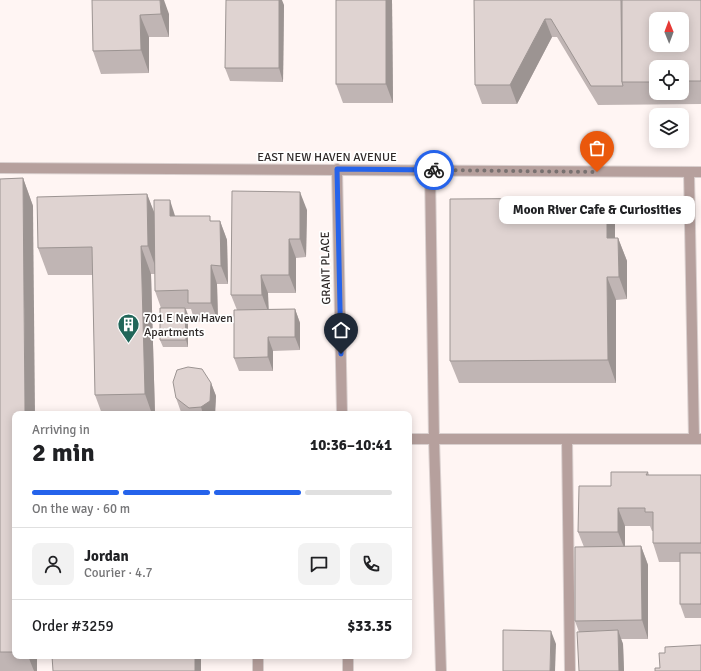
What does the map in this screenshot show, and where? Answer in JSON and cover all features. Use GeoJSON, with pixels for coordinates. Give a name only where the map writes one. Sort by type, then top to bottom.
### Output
{"type":"FeatureCollection","features":[{"type":"Feature","properties":{"kind":"street","name":"EAST NEW HAVEN AVENUE"},"geometry":{"type":"LineString","coordinates":[[0,168],[701,172]]}},
{"type":"Feature","properties":{"kind":"street","name":"GRANT PLACE"},"geometry":{"type":"LineString","coordinates":[[337,169],[342,411]]}},
{"type":"Feature","properties":{"kind":"street"},"geometry":{"type":"LineString","coordinates":[[430,170],[434,439],[441,671]]}},
{"type":"Feature","properties":{"kind":"street"},"geometry":{"type":"LineString","coordinates":[[412,439],[698,439],[689,172]]}},
{"type":"Feature","properties":{"kind":"street"},"geometry":{"type":"LineString","coordinates":[[567,439],[570,671]]}},
{"type":"Feature","properties":{"kind":"street"},"geometry":{"type":"LineString","coordinates":[[258,659],[258,671]]}},
{"type":"Feature","properties":{"kind":"street"},"geometry":{"type":"LineString","coordinates":[[348,659],[348,671]]}},
{"type":"Feature","properties":{"kind":"building"},"geometry":{"type":"Polygon","coordinates":[[[92,0],[160,0],[161,14],[140,15],[141,50],[93,51],[92,0]]]}},
{"type":"Feature","properties":{"kind":"building"},"geometry":{"type":"Polygon","coordinates":[[[226,0],[279,0],[279,68],[225,68],[226,0]]]}},
{"type":"Feature","properties":{"kind":"building"},"geometry":{"type":"Polygon","coordinates":[[[336,0],[386,0],[386,84],[336,84],[336,0]]]}},
{"type":"Feature","properties":{"kind":"building"},"geometry":{"type":"Polygon","coordinates":[[[474,0],[621,0],[623,86],[591,86],[551,19],[545,19],[510,85],[475,85],[474,0]]]}},
{"type":"Feature","properties":{"kind":"building"},"geometry":{"type":"Polygon","coordinates":[[[622,0],[701,0],[701,81],[689,81],[689,60],[649,60],[649,82],[622,82],[622,0]]]}},
{"type":"Feature","properties":{"kind":"building"},"geometry":{"type":"Polygon","coordinates":[[[23,178],[25,411],[12,411],[12,652],[0,652],[0,179],[23,178]]]}},
{"type":"Feature","properties":{"kind":"building"},"geometry":{"type":"Polygon","coordinates":[[[232,191],[300,192],[300,239],[289,239],[289,275],[261,275],[262,295],[231,295],[232,191]]]}},
{"type":"Feature","properties":{"kind":"building","name":"701 E New Haven Apartments"},"geometry":{"type":"Polygon","coordinates":[[[147,194],[148,246],[141,246],[145,394],[95,395],[92,247],[38,248],[37,197],[147,194]]]}},
{"type":"Feature","properties":{"kind":"building"},"geometry":{"type":"Polygon","coordinates":[[[607,198],[607,238],[618,238],[619,277],[607,277],[608,360],[450,361],[450,199],[607,198]]]}},
{"type":"Feature","properties":{"kind":"building"},"geometry":{"type":"Polygon","coordinates":[[[154,200],[170,200],[170,216],[210,216],[210,221],[220,221],[221,266],[211,265],[211,303],[188,303],[188,290],[155,291],[154,200]]]}},
{"type":"Feature","properties":{"kind":"building"},"geometry":{"type":"Polygon","coordinates":[[[160,308],[185,308],[186,340],[160,340],[160,308]]]}},
{"type":"Feature","properties":{"kind":"building"},"geometry":{"type":"Polygon","coordinates":[[[295,309],[295,337],[268,337],[268,357],[234,358],[234,310],[295,309]]]}},
{"type":"Feature","properties":{"kind":"building"},"geometry":{"type":"Polygon","coordinates":[[[188,367],[202,369],[211,383],[210,401],[201,407],[189,408],[176,398],[173,382],[177,370],[188,367]]]}},
{"type":"Feature","properties":{"kind":"building"},"geometry":{"type":"Polygon","coordinates":[[[611,472],[648,472],[646,475],[701,475],[701,543],[653,543],[653,512],[645,512],[645,508],[618,508],[618,532],[578,532],[579,486],[611,486],[611,472]]]}},
{"type":"Feature","properties":{"kind":"building"},"geometry":{"type":"Polygon","coordinates":[[[641,546],[642,620],[575,621],[575,547],[641,546]]]}},
{"type":"Feature","properties":{"kind":"building"},"geometry":{"type":"Polygon","coordinates":[[[680,553],[701,553],[701,604],[680,604],[680,553]]]}},
{"type":"Feature","properties":{"kind":"building"},"geometry":{"type":"Polygon","coordinates":[[[503,630],[551,631],[550,671],[503,671],[503,630]]]}},
{"type":"Feature","properties":{"kind":"building"},"geometry":{"type":"Polygon","coordinates":[[[618,630],[619,671],[579,671],[577,632],[618,630]]]}},
{"type":"Feature","properties":{"kind":"building"},"geometry":{"type":"Polygon","coordinates":[[[701,645],[701,671],[655,671],[655,668],[660,668],[659,653],[665,653],[665,647],[701,645]]]}},
{"type":"Feature","properties":{"kind":"building"},"geometry":{"type":"Polygon","coordinates":[[[52,659],[195,659],[195,671],[53,671],[52,659]]]}},
{"type":"Feature","properties":{"kind":"way so far"},"geometry":{"type":"LineString","coordinates":[[434,170],[597,172]]}},
{"type":"Feature","properties":{"kind":"place","name":"Moon River Cafe & Curiosities"},"geometry":{"type":"Point","coordinates":[597,172]}},
{"type":"Feature","properties":{"kind":"place","name":"701 E New Haven Apartments"},"geometry":{"type":"Point","coordinates":[128,344]}},
{"type":"Feature","properties":{"kind":"route"},"geometry":{"type":"LineString","coordinates":[[341,354],[337,169],[434,170]]}}]}
